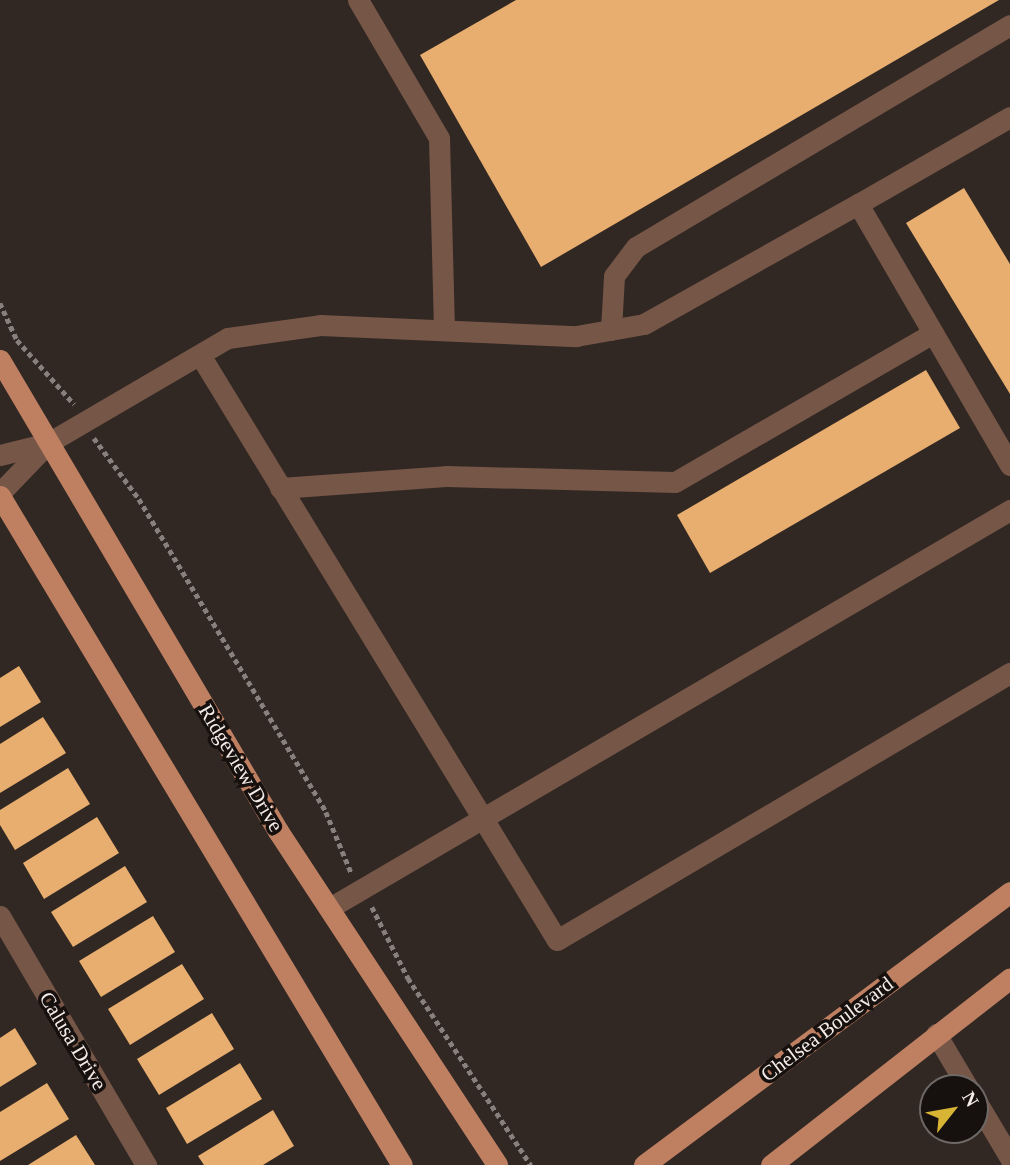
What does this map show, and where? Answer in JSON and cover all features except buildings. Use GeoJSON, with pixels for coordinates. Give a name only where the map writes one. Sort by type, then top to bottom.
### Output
{"type":"FeatureCollection","features":[{"type":"Feature","properties":{"kind":"main road","name":"Ridgeview Drive"},"geometry":{"type":"LineString","coordinates":[[0,360],[278,831],[331,907],[497,1165]]}},
{"type":"Feature","properties":{"kind":"main road"},"geometry":{"type":"LineString","coordinates":[[0,495],[402,1165]]}},
{"type":"Feature","properties":{"kind":"main road","name":"Chelsea Boulevard"},"geometry":{"type":"LineString","coordinates":[[644,1165],[1010,892]]}},
{"type":"Feature","properties":{"kind":"main road"},"geometry":{"type":"LineString","coordinates":[[771,1165],[1010,978]]}},
{"type":"Feature","properties":{"kind":"street"},"geometry":{"type":"LineString","coordinates":[[358,0],[439,138],[444,327]]}},
{"type":"Feature","properties":{"kind":"street"},"geometry":{"type":"LineString","coordinates":[[611,330],[614,276],[636,247],[1010,25]]}},
{"type":"Feature","properties":{"kind":"street"},"geometry":{"type":"LineString","coordinates":[[0,455],[48,443],[229,338],[320,325],[444,327],[576,336],[644,324],[1010,117]]}},
{"type":"Feature","properties":{"kind":"street"},"geometry":{"type":"LineString","coordinates":[[858,204],[1010,465]]}},
{"type":"Feature","properties":{"kind":"street"},"geometry":{"type":"LineString","coordinates":[[280,488],[446,476],[675,482],[933,333]]}},
{"type":"Feature","properties":{"kind":"street"},"geometry":{"type":"LineString","coordinates":[[200,355],[557,940],[1010,673]]}},
{"type":"Feature","properties":{"kind":"street"},"geometry":{"type":"LineString","coordinates":[[0,495],[48,443]]}},
{"type":"Feature","properties":{"kind":"street"},"geometry":{"type":"LineString","coordinates":[[331,907],[1010,510]]}},
{"type":"Feature","properties":{"kind":"street","name":"Calusa Drive"},"geometry":{"type":"LineString","coordinates":[[0,916],[146,1165]]}},
{"type":"Feature","properties":{"kind":"street"},"geometry":{"type":"LineString","coordinates":[[936,1034],[960,1074]]}},
{"type":"Feature","properties":{"kind":"street"},"geometry":{"type":"LineString","coordinates":[[989,1123],[1010,1158]]}},
{"type":"Feature","properties":{"kind":"path"},"geometry":{"type":"LineString","coordinates":[[0,303],[17,340],[50,370],[139,499],[326,812],[361,889],[408,978],[531,1165]]}}]}
